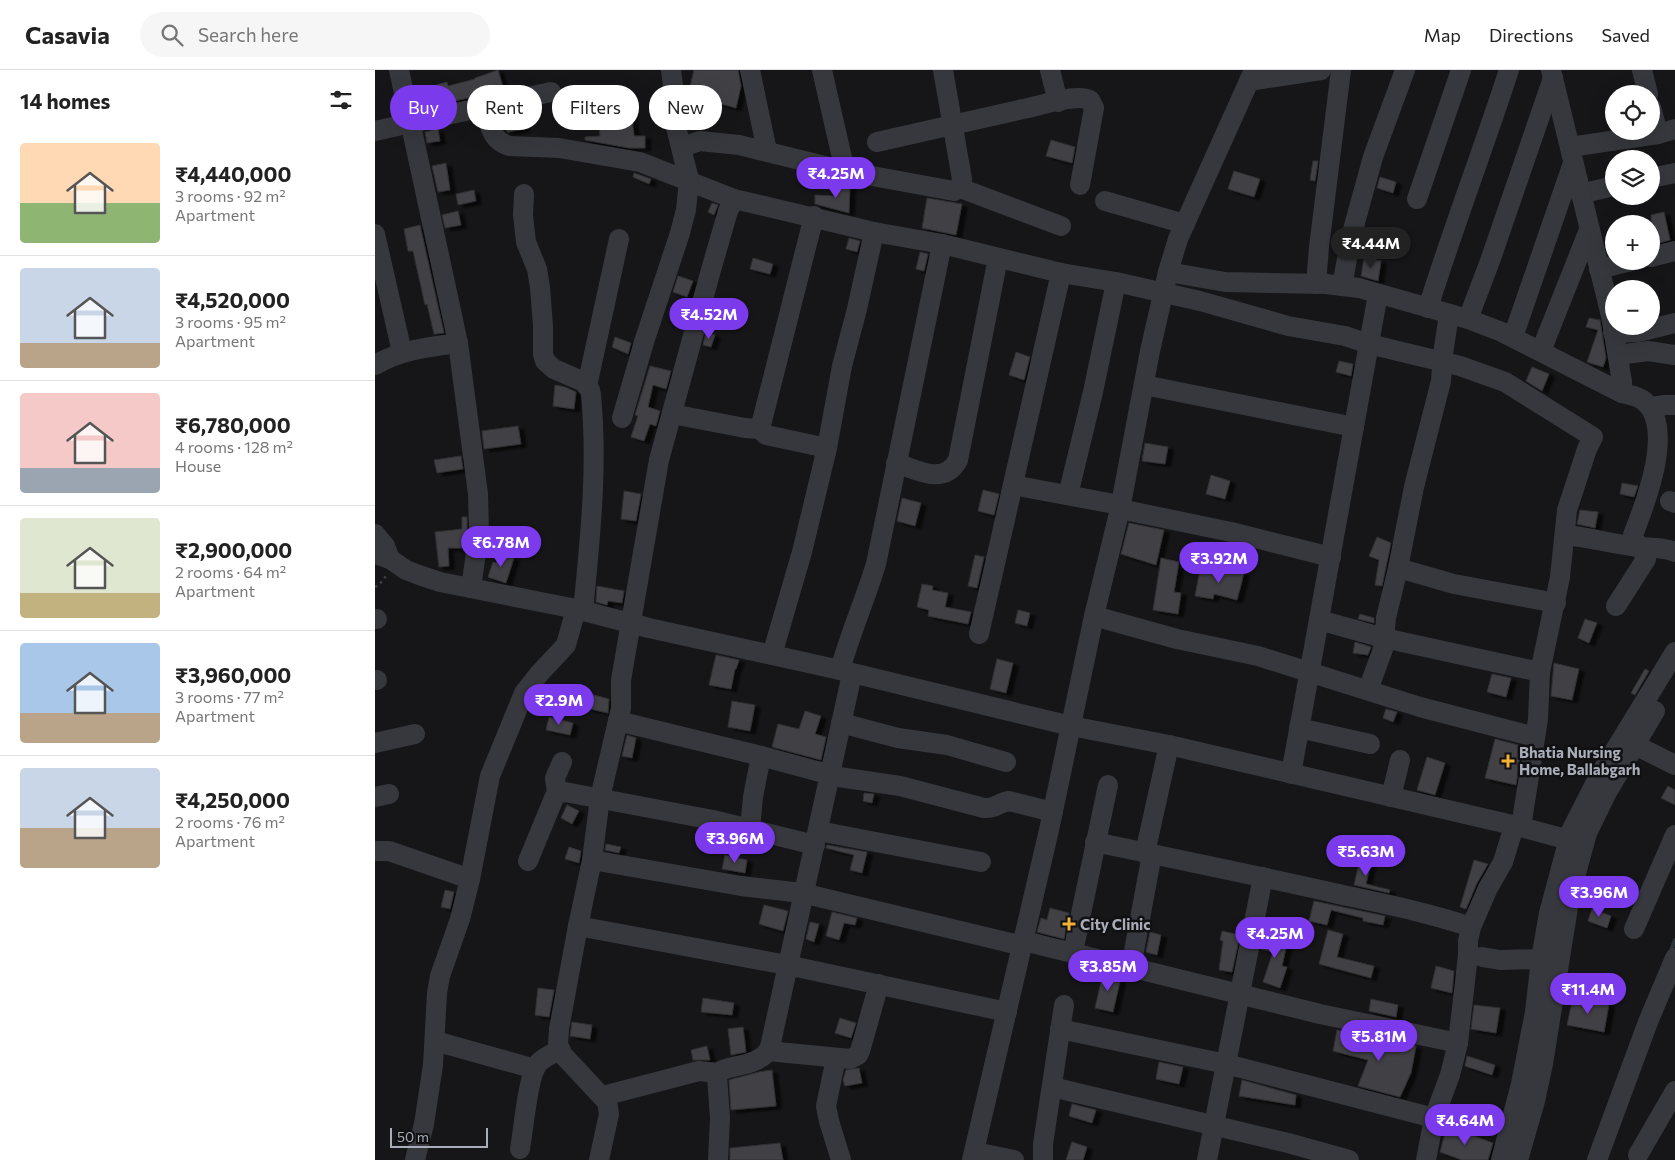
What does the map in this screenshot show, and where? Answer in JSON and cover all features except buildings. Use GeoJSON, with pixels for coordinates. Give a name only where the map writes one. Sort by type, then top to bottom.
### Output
{"type":"FeatureCollection","features":[{"type":"Feature","properties":{"kind":"street"},"geometry":{"type":"LineString","coordinates":[[399,70],[402,85]]}},
{"type":"Feature","properties":{"kind":"street"},"geometry":{"type":"LineString","coordinates":[[622,418],[686,210],[689,180],[675,123],[675,101],[671,70]]}},
{"type":"Feature","properties":{"kind":"street"},"geometry":{"type":"LineString","coordinates":[[749,70],[767,151]]}},
{"type":"Feature","properties":{"kind":"street"},"geometry":{"type":"LineString","coordinates":[[822,70],[845,171]]}},
{"type":"Feature","properties":{"kind":"street"},"geometry":{"type":"LineString","coordinates":[[943,70],[962,179],[960,188]]}},
{"type":"Feature","properties":{"kind":"street"},"geometry":{"type":"LineString","coordinates":[[1050,70],[1058,102]]}},
{"type":"Feature","properties":{"kind":"street"},"geometry":{"type":"LineString","coordinates":[[1014,1160],[973,1156],[1024,943],[1094,616],[1120,507],[1167,272],[1178,239],[1252,75],[1321,70]]}},
{"type":"Feature","properties":{"kind":"street"},"geometry":{"type":"LineString","coordinates":[[1316,284],[1341,70]]}},
{"type":"Feature","properties":{"kind":"street"},"geometry":{"type":"LineString","coordinates":[[1342,286],[1351,237],[1373,157],[1405,70]]}},
{"type":"Feature","properties":{"kind":"street"},"geometry":{"type":"LineString","coordinates":[[1417,199],[1461,70]]}},
{"type":"Feature","properties":{"kind":"street"},"geometry":{"type":"LineString","coordinates":[[1428,308],[1509,70]]}},
{"type":"Feature","properties":{"kind":"street"},"geometry":{"type":"LineString","coordinates":[[1642,70],[1646,85]]}},
{"type":"Feature","properties":{"kind":"street"},"geometry":{"type":"LineString","coordinates":[[1552,74],[1605,296]]}},
{"type":"Feature","properties":{"kind":"street"},"geometry":{"type":"LineString","coordinates":[[1468,319],[1490,261],[1552,74]]}},
{"type":"Feature","properties":{"kind":"street"},"geometry":{"type":"LineString","coordinates":[[542,94],[551,92]]}},
{"type":"Feature","properties":{"kind":"street"},"geometry":{"type":"LineString","coordinates":[[877,142],[953,124],[1085,98],[1093,103],[1095,108],[1080,185]]}},
{"type":"Feature","properties":{"kind":"street"},"geometry":{"type":"LineString","coordinates":[[375,131],[390,128]]}},
{"type":"Feature","properties":{"kind":"street"},"geometry":{"type":"LineString","coordinates":[[412,130],[458,343],[478,494],[479,532],[471,588]]}},
{"type":"Feature","properties":{"kind":"street"},"geometry":{"type":"LineString","coordinates":[[492,130],[494,136],[501,144],[521,147],[559,148],[640,162],[734,199],[813,216],[873,232],[942,244],[1061,273],[1115,282],[1200,301],[1288,326],[1345,336],[1369,344],[1476,371],[1505,382],[1593,437],[1569,500],[1556,603],[1540,672],[1535,737],[1518,826],[1501,868],[1488,888],[1471,927],[1458,1044],[1450,1074],[1434,1118],[1426,1160]]}},
{"type":"Feature","properties":{"kind":"street"},"geometry":{"type":"LineString","coordinates":[[1571,155],[1666,131]]}},
{"type":"Feature","properties":{"kind":"street"},"geometry":{"type":"LineString","coordinates":[[682,147],[700,141],[739,145],[845,171],[954,191],[960,188],[1061,226]]}},
{"type":"Feature","properties":{"kind":"street"},"geometry":{"type":"LineString","coordinates":[[1513,337],[1571,155]]}},
{"type":"Feature","properties":{"kind":"street"},"geometry":{"type":"LineString","coordinates":[[1660,176],[1675,173]]}},
{"type":"Feature","properties":{"kind":"street"},"geometry":{"type":"LineString","coordinates":[[1580,194],[1605,188]]}},
{"type":"Feature","properties":{"kind":"street"},"geometry":{"type":"LineString","coordinates":[[415,1160],[424,1124],[435,1041],[435,1005],[440,976],[460,919],[470,879],[490,776],[524,693],[566,645],[580,610],[594,486],[595,440],[592,400],[587,386],[577,378],[554,369],[545,361],[543,354],[540,288],[537,269],[527,242],[523,215],[524,194]]}},
{"type":"Feature","properties":{"kind":"street"},"geometry":{"type":"LineString","coordinates":[[599,1160],[609,1114],[607,1102],[559,1050],[559,1029],[577,926],[592,860],[600,798],[622,700],[621,680],[659,460],[728,212],[734,199]]}},
{"type":"Feature","properties":{"kind":"street"},"geometry":{"type":"LineString","coordinates":[[1105,202],[1185,224]]}},
{"type":"Feature","properties":{"kind":"street"},"geometry":{"type":"LineString","coordinates":[[760,429],[813,216]]}},
{"type":"Feature","properties":{"kind":"street"},"geometry":{"type":"LineString","coordinates":[[1541,351],[1589,230]]}},
{"type":"Feature","properties":{"kind":"street"},"geometry":{"type":"LineString","coordinates":[[772,654],[803,552],[873,232]]}},
{"type":"Feature","properties":{"kind":"street"},"geometry":{"type":"LineString","coordinates":[[375,234],[402,352]]}},
{"type":"Feature","properties":{"kind":"street"},"geometry":{"type":"LineString","coordinates":[[587,386],[619,240]]}},
{"type":"Feature","properties":{"kind":"street"},"geometry":{"type":"LineString","coordinates":[[603,1096],[699,1071],[719,1073],[725,1069],[758,1059],[768,1051],[817,838],[841,723],[847,645],[876,564],[942,244]]}},
{"type":"Feature","properties":{"kind":"street"},"geometry":{"type":"LineString","coordinates":[[1660,255],[1675,251]]}},
{"type":"Feature","properties":{"kind":"street"},"geometry":{"type":"LineString","coordinates":[[896,464],[934,475],[942,475],[954,467],[958,460],[998,258]]}},
{"type":"Feature","properties":{"kind":"street"},"geometry":{"type":"LineString","coordinates":[[1599,269],[1605,268]]}},
{"type":"Feature","properties":{"kind":"street"},"geometry":{"type":"LineString","coordinates":[[1167,272],[1225,282],[1316,284],[1359,288],[1468,319],[1513,337],[1622,393],[1643,400],[1651,407],[1668,438],[1633,535],[1634,540],[1646,556],[1616,606]]}},
{"type":"Feature","properties":{"kind":"street"},"geometry":{"type":"LineString","coordinates":[[979,634],[1061,273]]}},
{"type":"Feature","properties":{"kind":"street"},"geometry":{"type":"LineString","coordinates":[[1068,495],[1093,392],[1115,282]]}},
{"type":"Feature","properties":{"kind":"street"},"geometry":{"type":"LineString","coordinates":[[1291,774],[1379,294]]}},
{"type":"Feature","properties":{"kind":"street"},"geometry":{"type":"LineString","coordinates":[[1368,690],[1381,656],[1386,618],[1414,487],[1438,393],[1449,314]]}},
{"type":"Feature","properties":{"kind":"street"},"geometry":{"type":"LineString","coordinates":[[1660,326],[1675,322]]}},
{"type":"Feature","properties":{"kind":"street"},"geometry":{"type":"LineString","coordinates":[[1613,335],[1622,382],[1622,393]]}},
{"type":"Feature","properties":{"kind":"street"},"geometry":{"type":"LineString","coordinates":[[375,365],[402,352],[458,343]]}},
{"type":"Feature","properties":{"kind":"street"},"geometry":{"type":"LineString","coordinates":[[1618,355],[1648,351],[1675,356]]}},
{"type":"Feature","properties":{"kind":"street"},"geometry":{"type":"LineString","coordinates":[[1144,385],[1354,426]]}},
{"type":"Feature","properties":{"kind":"street"},"geometry":{"type":"LineString","coordinates":[[1651,407],[1675,405]]}},
{"type":"Feature","properties":{"kind":"street"},"geometry":{"type":"LineString","coordinates":[[672,414],[745,428],[760,429],[767,435],[827,448]]}},
{"type":"Feature","properties":{"kind":"street"},"geometry":{"type":"LineString","coordinates":[[1013,485],[1068,495],[1331,557]]}},
{"type":"Feature","properties":{"kind":"street"},"geometry":{"type":"LineString","coordinates":[[375,534],[385,546],[382,556],[419,575],[772,654],[1071,726],[1169,745],[1518,826],[1576,842]]}},
{"type":"Feature","properties":{"kind":"street"},"geometry":{"type":"LineString","coordinates":[[1565,535],[1588,537],[1640,547],[1665,548],[1675,552]]}},
{"type":"Feature","properties":{"kind":"street"},"geometry":{"type":"LineString","coordinates":[[1398,568],[1455,584],[1556,603]]}},
{"type":"Feature","properties":{"kind":"street"},"geometry":{"type":"LineString","coordinates":[[1094,616],[1177,639],[1258,656],[1420,707],[1535,737]]}},
{"type":"Feature","properties":{"kind":"street"},"geometry":{"type":"LineString","coordinates":[[1319,620],[1384,638],[1540,672]]}},
{"type":"Feature","properties":{"kind":"street"},"geometry":{"type":"LineString","coordinates":[[1628,742],[1675,652]]}},
{"type":"Feature","properties":{"kind":"street"},"geometry":{"type":"LineString","coordinates":[[1518,1160],[1537,1092],[1568,904],[1576,842],[1586,800],[1675,678]]}},
{"type":"Feature","properties":{"kind":"street"},"geometry":{"type":"LineString","coordinates":[[618,720],[848,779],[900,786],[984,808],[992,808],[1009,801],[1053,812]]}},
{"type":"Feature","properties":{"kind":"street"},"geometry":{"type":"LineString","coordinates":[[841,723],[903,739],[947,745],[1006,762]]}},
{"type":"Feature","properties":{"kind":"street"},"geometry":{"type":"LineString","coordinates":[[1299,728],[1370,744]]}},
{"type":"Feature","properties":{"kind":"street"},"geometry":{"type":"LineString","coordinates":[[375,743],[415,734]]}},
{"type":"Feature","properties":{"kind":"street"},"geometry":{"type":"LineString","coordinates":[[1628,742],[1675,764]]}},
{"type":"Feature","properties":{"kind":"street"},"geometry":{"type":"LineString","coordinates":[[1131,967],[1169,745]]}},
{"type":"Feature","properties":{"kind":"street"},"geometry":{"type":"LineString","coordinates":[[750,829],[753,797],[761,756]]}},
{"type":"Feature","properties":{"kind":"street"},"geometry":{"type":"LineString","coordinates":[[1391,797],[1399,760]]}},
{"type":"Feature","properties":{"kind":"street"},"geometry":{"type":"LineString","coordinates":[[528,862],[551,803],[557,794],[555,778],[562,762]]}},
{"type":"Feature","properties":{"kind":"street"},"geometry":{"type":"LineString","coordinates":[[1073,952],[1107,784]]}},
{"type":"Feature","properties":{"kind":"street"},"geometry":{"type":"LineString","coordinates":[[557,794],[565,792],[600,798],[750,829],[981,862]]}},
{"type":"Feature","properties":{"kind":"street"},"geometry":{"type":"LineString","coordinates":[[1634,929],[1675,835]]}},
{"type":"Feature","properties":{"kind":"street"},"geometry":{"type":"LineString","coordinates":[[1095,842],[1263,877],[1426,914],[1471,927]]}},
{"type":"Feature","properties":{"kind":"street"},"geometry":{"type":"LineString","coordinates":[[1501,1160],[1530,1041],[1541,958],[1554,893],[1576,842]]}},
{"type":"Feature","properties":{"kind":"street"},"geometry":{"type":"LineString","coordinates":[[375,851],[395,852],[470,879]]}},
{"type":"Feature","properties":{"kind":"street"},"geometry":{"type":"LineString","coordinates":[[592,860],[741,886],[803,893],[1024,943],[1073,952],[1320,1014],[1458,1044]]}},
{"type":"Feature","properties":{"kind":"street"},"geometry":{"type":"LineString","coordinates":[[1207,1160],[1263,877]]}},
{"type":"Feature","properties":{"kind":"street"},"geometry":{"type":"LineString","coordinates":[[577,926],[787,965],[1007,1012]]}},
{"type":"Feature","properties":{"kind":"street"},"geometry":{"type":"LineString","coordinates":[[1483,957],[1500,960],[1541,958]]}},
{"type":"Feature","properties":{"kind":"street"},"geometry":{"type":"LineString","coordinates":[[1597,1160],[1648,1022],[1675,958]]}},
{"type":"Feature","properties":{"kind":"street"},"geometry":{"type":"LineString","coordinates":[[768,1051],[850,1059],[858,1055],[879,984]]}},
{"type":"Feature","properties":{"kind":"street"},"geometry":{"type":"LineString","coordinates":[[1043,1160],[1043,1144],[1064,1005]]}},
{"type":"Feature","properties":{"kind":"street"},"geometry":{"type":"LineString","coordinates":[[1060,1029],[1226,1064],[1434,1118]]}},
{"type":"Feature","properties":{"kind":"street"},"geometry":{"type":"LineString","coordinates":[[435,1041],[535,1069]]}},
{"type":"Feature","properties":{"kind":"street"},"geometry":{"type":"LineString","coordinates":[[520,1149],[530,1082],[535,1069],[542,1061],[559,1050]]}},
{"type":"Feature","properties":{"kind":"street"},"geometry":{"type":"LineString","coordinates":[[836,1058],[826,1106],[841,1160]]}},
{"type":"Feature","properties":{"kind":"street"},"geometry":{"type":"LineString","coordinates":[[718,1160],[720,1118],[717,1080],[719,1073]]}},
{"type":"Feature","properties":{"kind":"street"},"geometry":{"type":"LineString","coordinates":[[1052,1087],[1108,1099],[1214,1127],[1289,1143],[1349,1160]]}},
{"type":"Feature","properties":{"kind":"street"},"geometry":{"type":"LineString","coordinates":[[1638,1156],[1675,1091]]}},
{"type":"Feature","properties":{"kind":"waterway"},"geometry":{"type":"LineString","coordinates":[[1670,953],[1675,940]]}},
{"type":"Feature","properties":{"kind":"place","name":"Bhatia Nursing Home, Ballabgarh"},"geometry":{"type":"Point","coordinates":[1508,761]}},
{"type":"Feature","properties":{"kind":"place","name":"City Clinic"},"geometry":{"type":"Point","coordinates":[1069,924]}}]}
